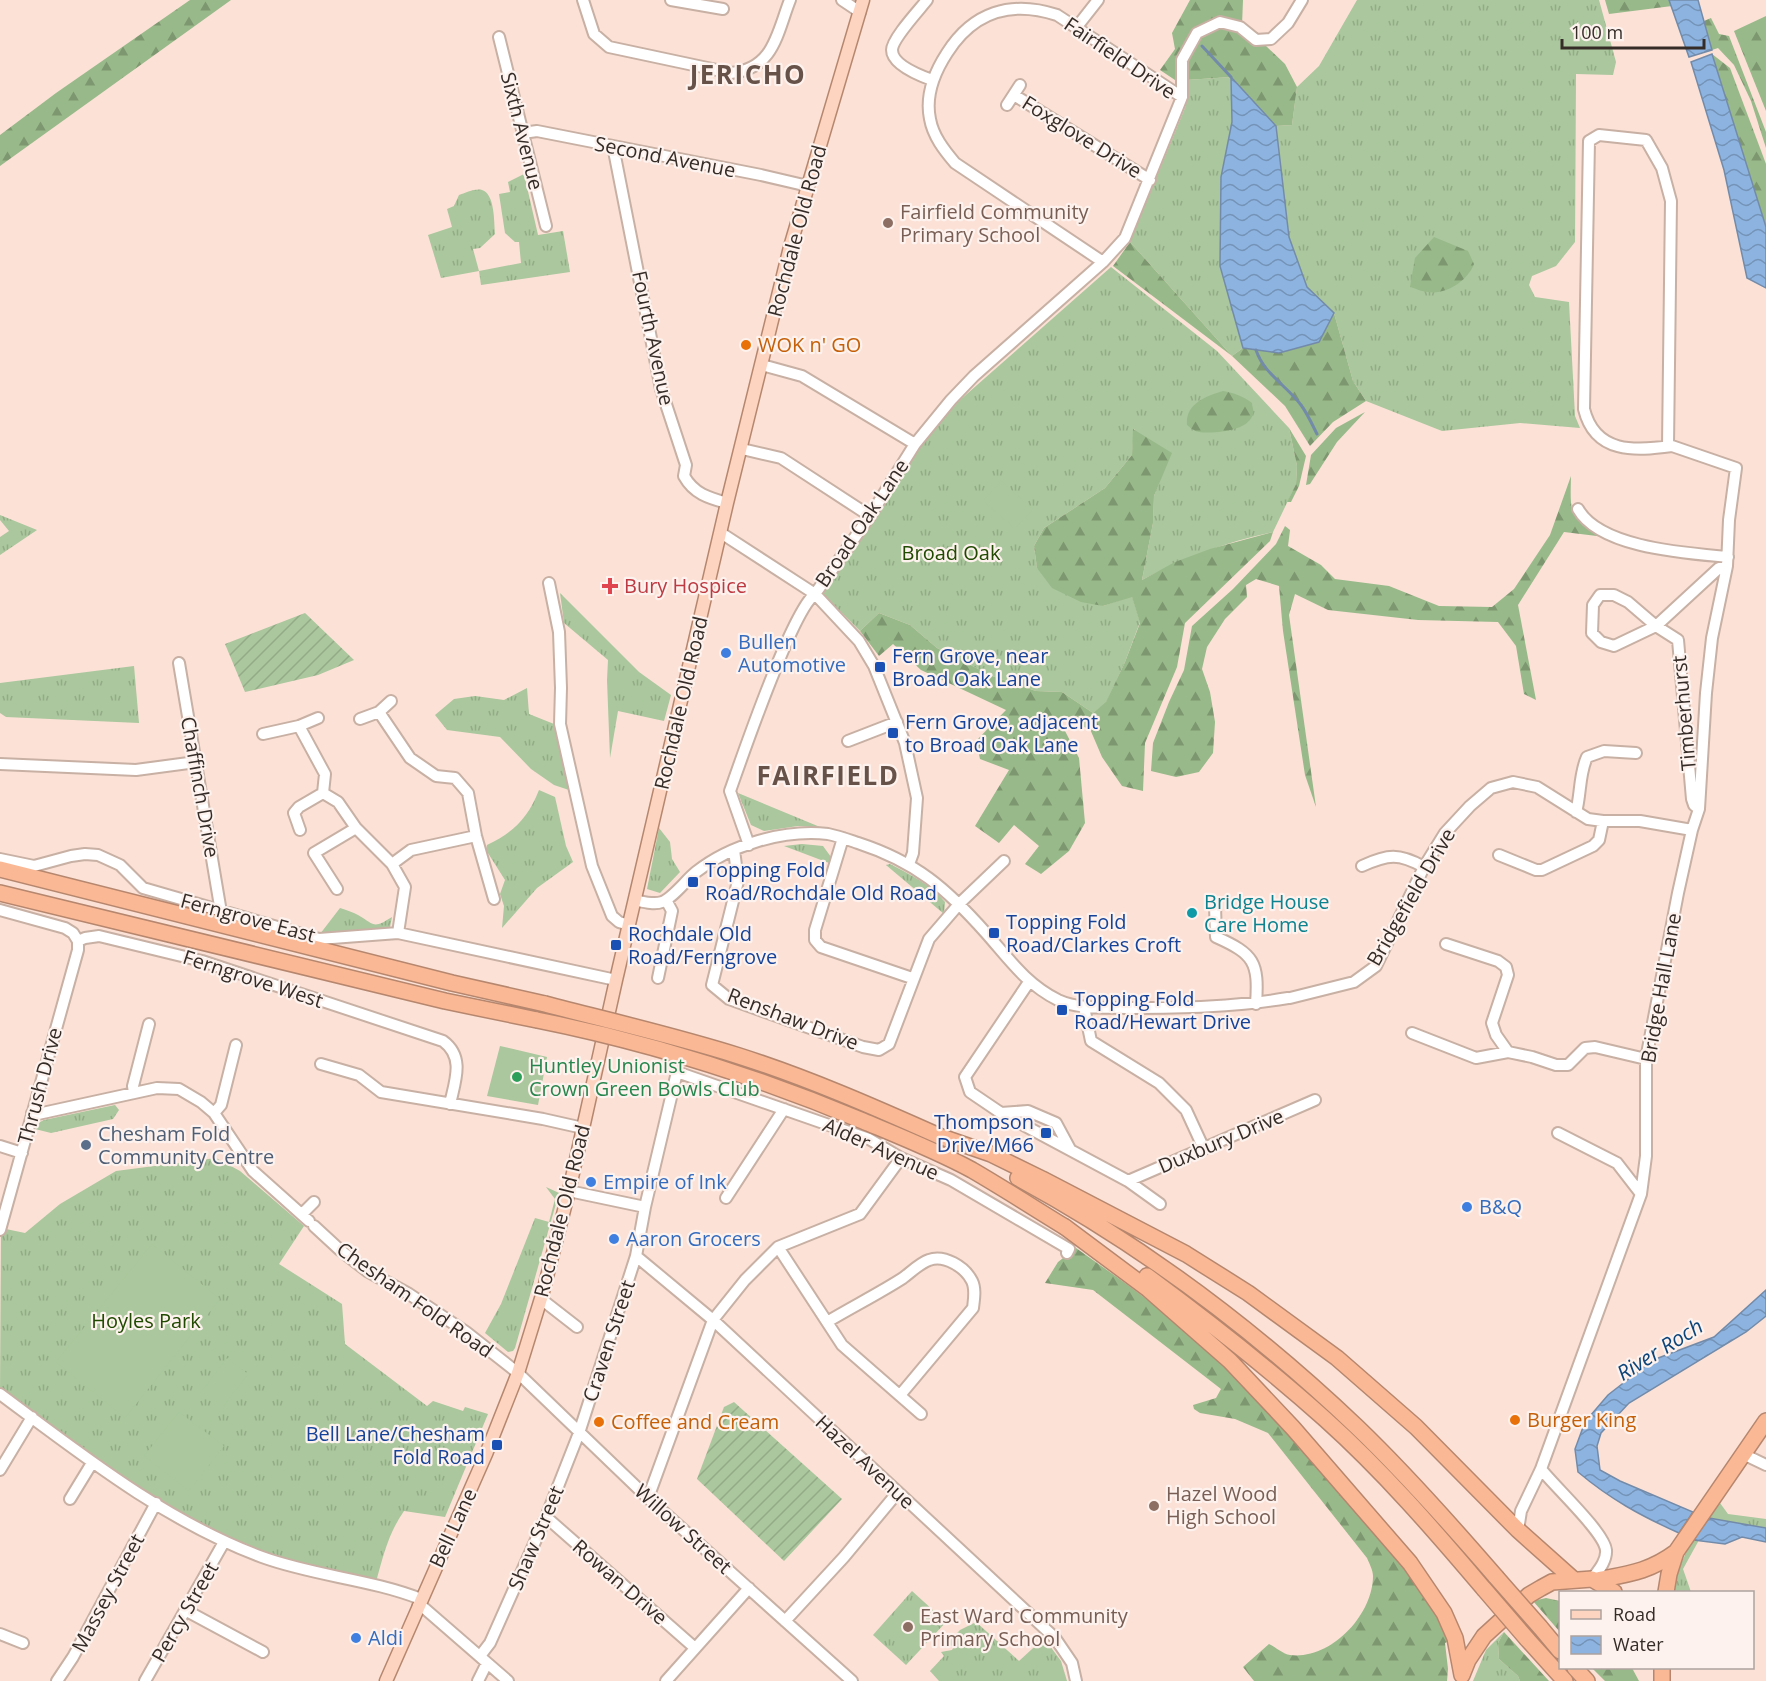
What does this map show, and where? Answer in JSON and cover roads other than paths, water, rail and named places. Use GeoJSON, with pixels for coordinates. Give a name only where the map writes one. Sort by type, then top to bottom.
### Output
{"type":"FeatureCollection","features":[{"type":"Feature","properties":{"kind":"highway"},"geometry":{"type":"LineString","coordinates":[[0,869],[692,1042],[805,1080],[939,1136],[991,1155],[1186,1254],[1248,1293],[1337,1358],[1416,1427],[1518,1530],[1573,1579]]}},
{"type":"Feature","properties":{"kind":"highway"},"geometry":{"type":"LineString","coordinates":[[0,893],[445,1001],[596,1032],[688,1057],[754,1077],[897,1135],[970,1169],[1130,1264],[1186,1305],[1326,1420],[1431,1528],[1565,1681]]}},
{"type":"Feature","properties":{"kind":"highway"},"geometry":{"type":"LineString","coordinates":[[939,1136],[1028,1183],[1136,1249],[1226,1314],[1297,1372],[1388,1458],[1441,1513],[1559,1650]]}},
{"type":"Feature","properties":{"kind":"highway"},"geometry":{"type":"LineString","coordinates":[[1065,1227],[1148,1289],[1230,1361],[1293,1428],[1410,1563],[1444,1613],[1455,1638],[1462,1678]]}},
{"type":"Feature","properties":{"kind":"highway"},"geometry":{"type":"LineString","coordinates":[[1666,1591],[1676,1552],[1766,1421]]}},
{"type":"Feature","properties":{"kind":"highway"},"geometry":{"type":"LineString","coordinates":[[1462,1678],[1468,1660],[1484,1636],[1529,1595],[1552,1582],[1573,1579],[1595,1580],[1640,1572],[1659,1564],[1676,1552]]}},
{"type":"Feature","properties":{"kind":"highway"},"geometry":{"type":"LineString","coordinates":[[1595,1580],[1611,1591]]}},
{"type":"Feature","properties":{"kind":"highway"},"geometry":{"type":"LineString","coordinates":[[1576,1669],[1587,1681]]}},
{"type":"Feature","properties":{"kind":"main road","name":"Rochdale Old Road"},"geometry":{"type":"LineString","coordinates":[[518,1373],[541,1299],[569,1191],[628,925],[790,247],[862,6]]}},
{"type":"Feature","properties":{"kind":"main road","name":"Bell Lane"},"geometry":{"type":"LineString","coordinates":[[386,1681],[419,1602],[484,1460],[518,1373]]}},
{"type":"Feature","properties":{"kind":"street"},"geometry":{"type":"LineString","coordinates":[[583,0],[594,34],[609,47],[731,73],[750,70],[771,51],[790,0]]}},
{"type":"Feature","properties":{"kind":"street"},"geometry":{"type":"LineString","coordinates":[[671,0],[723,9]]}},
{"type":"Feature","properties":{"kind":"street"},"geometry":{"type":"LineString","coordinates":[[842,0],[862,6]]}},
{"type":"Feature","properties":{"kind":"street"},"geometry":{"type":"LineString","coordinates":[[927,0],[895,42],[892,51],[896,61],[932,80]]}},
{"type":"Feature","properties":{"kind":"street"},"geometry":{"type":"LineString","coordinates":[[1077,28],[1098,0]]}},
{"type":"Feature","properties":{"kind":"street"},"geometry":{"type":"LineString","coordinates":[[1182,97],[1182,60],[1197,33],[1220,22],[1240,27],[1256,40],[1271,39],[1288,23],[1302,0]]}},
{"type":"Feature","properties":{"kind":"street","name":"Fairfield Drive"},"geometry":{"type":"LineString","coordinates":[[1020,2],[1045,9],[1182,97],[1125,238],[1103,262],[955,163],[939,142],[930,118],[928,99],[932,80],[950,48],[970,24],[989,12],[1020,2]]}},
{"type":"Feature","properties":{"kind":"street","name":"Sixth Avenue"},"geometry":{"type":"LineString","coordinates":[[499,37],[546,226]]}},
{"type":"Feature","properties":{"kind":"street","name":"Foxglove Drive"},"geometry":{"type":"LineString","coordinates":[[1007,105],[1017,90],[1150,180]]}},
{"type":"Feature","properties":{"kind":"street","name":"Second Avenue"},"geometry":{"type":"LineString","coordinates":[[523,133],[537,131],[808,186]]}},
{"type":"Feature","properties":{"kind":"street"},"geometry":{"type":"LineString","coordinates":[[1599,135],[1647,140],[1662,168],[1671,201],[1668,446],[1646,449],[1618,447],[1598,436],[1588,424],[1584,410],[1589,141],[1599,135]]}},
{"type":"Feature","properties":{"kind":"street","name":"Fourth Avenue"},"geometry":{"type":"LineString","coordinates":[[613,146],[661,389],[685,459],[684,476],[690,486],[703,496],[728,503]]}},
{"type":"Feature","properties":{"kind":"street","name":"Broad Oak Lane"},"geometry":{"type":"LineString","coordinates":[[749,845],[730,791],[778,663],[809,598],[815,594],[870,516],[915,444],[951,400],[974,376],[1103,262]]}},
{"type":"Feature","properties":{"kind":"street"},"geometry":{"type":"LineString","coordinates":[[762,364],[802,376],[915,444]]}},
{"type":"Feature","properties":{"kind":"street","name":"Bridge Hall Lane"},"geometry":{"type":"LineString","coordinates":[[1518,1530],[1521,1511],[1541,1469],[1641,1194],[1646,1156],[1646,1059],[1678,893],[1699,809],[1706,693],[1712,638],[1727,562],[1729,520],[1736,468],[1668,446]]}},
{"type":"Feature","properties":{"kind":"street"},"geometry":{"type":"LineString","coordinates":[[742,449],[781,458],[870,516]]}},
{"type":"Feature","properties":{"kind":"street"},"geometry":{"type":"LineString","coordinates":[[1578,509],[1583,518],[1599,529],[1634,544],[1727,562]]}},
{"type":"Feature","properties":{"kind":"street"},"geometry":{"type":"LineString","coordinates":[[721,533],[815,594],[859,641],[874,666],[905,743],[917,798],[913,853],[909,864]]}},
{"type":"Feature","properties":{"kind":"street","name":"Timberhurst"},"geometry":{"type":"LineString","coordinates":[[1699,809],[1694,806],[1692,800],[1678,640],[1656,626],[1628,602],[1614,595],[1600,595],[1593,605],[1592,633],[1601,642],[1614,646],[1656,626],[1727,562]]}},
{"type":"Feature","properties":{"kind":"street"},"geometry":{"type":"LineString","coordinates":[[549,583],[559,632],[560,724],[592,866],[612,916],[628,925]]}},
{"type":"Feature","properties":{"kind":"street","name":"Chaffinch Drive"},"geometry":{"type":"LineString","coordinates":[[178,663],[221,912]]}},
{"type":"Feature","properties":{"kind":"street"},"geometry":{"type":"LineString","coordinates":[[360,719],[379,712],[391,701]]}},
{"type":"Feature","properties":{"kind":"street"},"geometry":{"type":"LineString","coordinates":[[379,712],[410,758],[436,776],[455,778],[468,793],[476,836],[494,899]]}},
{"type":"Feature","properties":{"kind":"street"},"geometry":{"type":"LineString","coordinates":[[263,735],[299,726],[318,718]]}},
{"type":"Feature","properties":{"kind":"street"},"geometry":{"type":"LineString","coordinates":[[848,741],[897,722]]}},
{"type":"Feature","properties":{"kind":"street"},"geometry":{"type":"LineString","coordinates":[[299,726],[325,774],[323,793]]}},
{"type":"Feature","properties":{"kind":"street"},"geometry":{"type":"LineString","coordinates":[[1576,812],[1580,798],[1582,766],[1587,757],[1604,751],[1636,753]]}},
{"type":"Feature","properties":{"kind":"street"},"geometry":{"type":"LineString","coordinates":[[0,764],[136,770],[196,762]]}},
{"type":"Feature","properties":{"kind":"street","name":"Bridgefield Drive"},"geometry":{"type":"LineString","coordinates":[[666,900],[687,878],[708,862],[734,850],[778,837],[829,834],[883,851],[909,864],[934,881],[960,903],[1029,982],[1060,1000],[1084,1007],[1191,1008],[1256,1004],[1354,982],[1376,966],[1424,867],[1445,833],[1470,806],[1491,788],[1513,782],[1537,787],[1588,819],[1640,821],[1692,830]]}},
{"type":"Feature","properties":{"kind":"street"},"geometry":{"type":"LineString","coordinates":[[323,793],[338,802],[356,828],[392,864],[405,888],[398,933]]}},
{"type":"Feature","properties":{"kind":"street"},"geometry":{"type":"LineString","coordinates":[[300,830],[294,813],[299,807],[323,793]]}},
{"type":"Feature","properties":{"kind":"street"},"geometry":{"type":"LineString","coordinates":[[1499,855],[1536,870],[1542,870],[1593,846],[1599,840],[1603,821]]}},
{"type":"Feature","properties":{"kind":"street"},"geometry":{"type":"LineString","coordinates":[[337,890],[312,850],[356,828]]}},
{"type":"Feature","properties":{"kind":"street"},"geometry":{"type":"LineString","coordinates":[[392,864],[411,850],[476,836]]}},
{"type":"Feature","properties":{"kind":"street"},"geometry":{"type":"LineString","coordinates":[[843,838],[815,930],[815,939],[821,947],[912,978]]}},
{"type":"Feature","properties":{"kind":"street","name":"Renshaw Drive"},"geometry":{"type":"LineString","coordinates":[[734,850],[738,881],[712,985],[729,999],[863,1047],[879,1050],[889,1044],[912,978],[929,939],[960,903],[1004,861]]}},
{"type":"Feature","properties":{"kind":"street","name":"Ferngrove East"},"geometry":{"type":"LineString","coordinates":[[0,859],[34,866],[71,856],[98,855],[120,865],[143,888],[319,939],[398,933],[616,980]]}},
{"type":"Feature","properties":{"kind":"street"},"geometry":{"type":"LineString","coordinates":[[1362,866],[1382,857],[1407,858],[1424,867]]}},
{"type":"Feature","properties":{"kind":"street"},"geometry":{"type":"LineString","coordinates":[[635,900],[653,903],[666,900],[672,911],[658,978]]}},
{"type":"Feature","properties":{"kind":"street"},"geometry":{"type":"LineString","coordinates":[[1215,906],[1216,937],[1247,954],[1258,976],[1256,1004]]}},
{"type":"Feature","properties":{"kind":"street"},"geometry":{"type":"LineString","coordinates":[[0,910],[65,928],[73,933],[78,942]]}},
{"type":"Feature","properties":{"kind":"street","name":"Ferngrove West"},"geometry":{"type":"LineString","coordinates":[[78,942],[99,936],[202,961],[443,1041],[453,1050],[457,1061],[450,1104]]}},
{"type":"Feature","properties":{"kind":"street","name":"Thrush Drive"},"geometry":{"type":"LineString","coordinates":[[0,1230],[78,950],[78,942]]}},
{"type":"Feature","properties":{"kind":"street"},"geometry":{"type":"LineString","coordinates":[[1446,944],[1498,962],[1506,967],[1508,975],[1491,1023],[1508,1052]]}},
{"type":"Feature","properties":{"kind":"street"},"geometry":{"type":"LineString","coordinates":[[1029,982],[965,1077],[970,1092],[1001,1113],[1128,1181],[1160,1204]]}},
{"type":"Feature","properties":{"kind":"street"},"geometry":{"type":"LineString","coordinates":[[1084,1007],[1091,1041],[1159,1083],[1186,1110],[1204,1149]]}},
{"type":"Feature","properties":{"kind":"street"},"geometry":{"type":"LineString","coordinates":[[134,1094],[133,1086],[149,1024]]}},
{"type":"Feature","properties":{"kind":"street"},"geometry":{"type":"LineString","coordinates":[[1412,1033],[1476,1058],[1508,1052],[1556,1065],[1568,1065],[1585,1048],[1595,1047],[1646,1059]]}},
{"type":"Feature","properties":{"kind":"street"},"geometry":{"type":"LineString","coordinates":[[214,1113],[221,1105],[236,1045]]}},
{"type":"Feature","properties":{"kind":"street"},"geometry":{"type":"LineString","coordinates":[[321,1064],[358,1076],[381,1092],[543,1119],[583,1128]]}},
{"type":"Feature","properties":{"kind":"street","name":"Alder Avenue"},"geometry":{"type":"LineString","coordinates":[[677,1072],[869,1139],[901,1158],[951,1180],[1070,1249],[1067,1253]]}},
{"type":"Feature","properties":{"kind":"street","name":"Craven Street"},"geometry":{"type":"LineString","coordinates":[[579,1433],[636,1256],[645,1207],[677,1072]]}},
{"type":"Feature","properties":{"kind":"street","name":"Chesham Fold Road"},"geometry":{"type":"LineString","coordinates":[[32,1113],[38,1114],[157,1089],[179,1089],[214,1113],[253,1171],[340,1250],[367,1271],[409,1294],[466,1332],[518,1373]]}},
{"type":"Feature","properties":{"kind":"street","name":"Duxbury Drive"},"geometry":{"type":"LineString","coordinates":[[1128,1181],[1315,1100]]}},
{"type":"Feature","properties":{"kind":"street"},"geometry":{"type":"LineString","coordinates":[[726,1198],[784,1109]]}},
{"type":"Feature","properties":{"kind":"street"},"geometry":{"type":"LineString","coordinates":[[1001,1113],[1028,1111],[1056,1123],[1070,1149]]}},
{"type":"Feature","properties":{"kind":"street"},"geometry":{"type":"LineString","coordinates":[[1558,1134],[1617,1163],[1641,1194]]}},
{"type":"Feature","properties":{"kind":"street"},"geometry":{"type":"LineString","coordinates":[[0,1146],[22,1153]]}},
{"type":"Feature","properties":{"kind":"street"},"geometry":{"type":"LineString","coordinates":[[648,1497],[712,1320],[778,1246],[860,1214],[901,1158]]}},
{"type":"Feature","properties":{"kind":"street"},"geometry":{"type":"LineString","coordinates":[[569,1191],[645,1207]]}},
{"type":"Feature","properties":{"kind":"street"},"geometry":{"type":"LineString","coordinates":[[308,1220],[314,1202]]}},
{"type":"Feature","properties":{"kind":"street"},"geometry":{"type":"LineString","coordinates":[[778,1246],[842,1345],[901,1394],[921,1414]]}},
{"type":"Feature","properties":{"kind":"street","name":"Hazel Avenue"},"geometry":{"type":"LineString","coordinates":[[636,1256],[712,1320],[1055,1638],[1072,1664],[1076,1681]]}},
{"type":"Feature","properties":{"kind":"street"},"geometry":{"type":"LineString","coordinates":[[827,1322],[928,1260],[937,1258],[946,1260],[961,1268],[972,1280],[975,1292],[973,1308],[901,1394]]}},
{"type":"Feature","properties":{"kind":"street"},"geometry":{"type":"LineString","coordinates":[[541,1299],[577,1327]]}},
{"type":"Feature","properties":{"kind":"street","name":"Willow Street"},"geometry":{"type":"LineString","coordinates":[[518,1373],[648,1497],[852,1681]]}},
{"type":"Feature","properties":{"kind":"street"},"geometry":{"type":"LineString","coordinates":[[0,1394],[92,1463],[224,1542],[266,1558],[419,1602],[508,1681]]}},
{"type":"Feature","properties":{"kind":"street"},"geometry":{"type":"LineString","coordinates":[[0,1470],[32,1417]]}},
{"type":"Feature","properties":{"kind":"street","name":"Shaw Street"},"geometry":{"type":"LineString","coordinates":[[483,1660],[546,1517],[579,1433]]}},
{"type":"Feature","properties":{"kind":"street"},"geometry":{"type":"LineString","coordinates":[[1743,1454],[1766,1465]]}},
{"type":"Feature","properties":{"kind":"street"},"geometry":{"type":"LineString","coordinates":[[70,1499],[92,1463]]}},
{"type":"Feature","properties":{"kind":"street"},"geometry":{"type":"LineString","coordinates":[[1541,1469],[1600,1536],[1606,1549],[1595,1580]]}},
{"type":"Feature","properties":{"kind":"street"},"geometry":{"type":"LineString","coordinates":[[785,1622],[844,1557],[898,1492]]}},
{"type":"Feature","properties":{"kind":"street","name":"Massey Street"},"geometry":{"type":"LineString","coordinates":[[57,1681],[73,1657],[156,1503]]}},
{"type":"Feature","properties":{"kind":"street","name":"Rowan Drive"},"geometry":{"type":"LineString","coordinates":[[546,1517],[694,1648]]}},
{"type":"Feature","properties":{"kind":"street","name":"Percy Street"},"geometry":{"type":"LineString","coordinates":[[151,1679],[185,1610],[224,1542]]}},
{"type":"Feature","properties":{"kind":"street"},"geometry":{"type":"LineString","coordinates":[[669,1680],[694,1648],[749,1588]]}},
{"type":"Feature","properties":{"kind":"street"},"geometry":{"type":"LineString","coordinates":[[185,1610],[263,1652]]}},
{"type":"Feature","properties":{"kind":"street"},"geometry":{"type":"LineString","coordinates":[[0,1634],[23,1643]]}},
{"type":"Feature","properties":{"kind":"street"},"geometry":{"type":"LineString","coordinates":[[478,1681],[483,1660]]}},
{"type":"Feature","properties":{"kind":"water"},"geometry":{"type":"Polygon","coordinates":[[[1669,0],[1698,0],[1712,50],[1689,57],[1669,0]]]}},
{"type":"Feature","properties":{"kind":"water"},"geometry":{"type":"Polygon","coordinates":[[[1712,54],[1766,227],[1766,288],[1747,278],[1724,170],[1691,62],[1712,54]]]}},
{"type":"Feature","properties":{"kind":"water"},"geometry":{"type":"Polygon","coordinates":[[[1231,77],[1276,126],[1289,237],[1307,287],[1334,313],[1319,342],[1279,353],[1243,348],[1220,266],[1221,177],[1232,122],[1231,77]]]}},
{"type":"Feature","properties":{"kind":"water"},"geometry":{"type":"Polygon","coordinates":[[[1766,1290],[1766,1316],[1746,1332],[1629,1403],[1601,1433],[1597,1446],[1600,1470],[1693,1512],[1679,1533],[1626,1506],[1578,1472],[1575,1449],[1585,1422],[1608,1395],[1653,1360],[1714,1337],[1766,1290]]]}},
{"type":"Feature","properties":{"kind":"water"},"geometry":{"type":"Polygon","coordinates":[[[1709,1518],[1766,1528],[1766,1542],[1742,1537],[1725,1544],[1693,1540],[1709,1518]]]}},
{"type":"Feature","properties":{"kind":"waterway"},"geometry":{"type":"LineString","coordinates":[[1202,46],[1231,77]]}},
{"type":"Feature","properties":{"kind":"waterway"},"geometry":{"type":"LineString","coordinates":[[1256,350],[1264,366],[1301,405],[1317,434]]}},
{"type":"Feature","properties":{"kind":"place","name":"Fairfield Community Primary School"},"geometry":{"type":"Point","coordinates":[888,223]}},
{"type":"Feature","properties":{"kind":"place","name":"WOK n' GO"},"geometry":{"type":"Point","coordinates":[746,345]}},
{"type":"Feature","properties":{"kind":"place","name":"Bury Hospice"},"geometry":{"type":"Point","coordinates":[610,586]}},
{"type":"Feature","properties":{"kind":"place","name":"Bullen Automotive"},"geometry":{"type":"Point","coordinates":[726,653]}},
{"type":"Feature","properties":{"kind":"place","name":"Fern Grove, near Broad Oak Lane"},"geometry":{"type":"Point","coordinates":[880,667]}},
{"type":"Feature","properties":{"kind":"place","name":"Fern Grove, adjacent to Broad Oak Lane"},"geometry":{"type":"Point","coordinates":[893,733]}},
{"type":"Feature","properties":{"kind":"place","name":"Topping Fold Road/Rochdale Old Road"},"geometry":{"type":"Point","coordinates":[693,882]}},
{"type":"Feature","properties":{"kind":"place","name":"Bridge House Care Home"},"geometry":{"type":"Point","coordinates":[1192,913]}},
{"type":"Feature","properties":{"kind":"place","name":"Topping Fold Road/Clarkes Croft"},"geometry":{"type":"Point","coordinates":[994,933]}},
{"type":"Feature","properties":{"kind":"place","name":"Rochdale Old Road/Ferngrove"},"geometry":{"type":"Point","coordinates":[616,945]}},
{"type":"Feature","properties":{"kind":"place","name":"Topping Fold Road/Hewart Drive"},"geometry":{"type":"Point","coordinates":[1062,1010]}},
{"type":"Feature","properties":{"kind":"place","name":"Huntley Unionist Crown Green Bowls Club"},"geometry":{"type":"Point","coordinates":[517,1077]}},
{"type":"Feature","properties":{"kind":"place","name":"Thompson Drive/M66"},"geometry":{"type":"Point","coordinates":[1046,1133]}},
{"type":"Feature","properties":{"kind":"place","name":"Chesham Fold Community Centre"},"geometry":{"type":"Point","coordinates":[86,1145]}},
{"type":"Feature","properties":{"kind":"place","name":"Empire of Ink"},"geometry":{"type":"Point","coordinates":[591,1182]}},
{"type":"Feature","properties":{"kind":"place","name":"B&Q"},"geometry":{"type":"Point","coordinates":[1467,1207]}},
{"type":"Feature","properties":{"kind":"place","name":"Aaron Grocers"},"geometry":{"type":"Point","coordinates":[614,1239]}},
{"type":"Feature","properties":{"kind":"place","name":"Burger King"},"geometry":{"type":"Point","coordinates":[1515,1420]}},
{"type":"Feature","properties":{"kind":"place","name":"Coffee and Cream"},"geometry":{"type":"Point","coordinates":[599,1422]}},
{"type":"Feature","properties":{"kind":"place","name":"Bell Lane/Chesham Fold Road"},"geometry":{"type":"Point","coordinates":[497,1445]}},
{"type":"Feature","properties":{"kind":"place","name":"Hazel Wood High School"},"geometry":{"type":"Point","coordinates":[1154,1506]}},
{"type":"Feature","properties":{"kind":"place","name":"East Ward Community Primary School"},"geometry":{"type":"Point","coordinates":[908,1627]}},
{"type":"Feature","properties":{"kind":"place","name":"Aldi"},"geometry":{"type":"Point","coordinates":[356,1638]}},
{"type":"Feature","properties":{"kind":"district","name":"JERICHO"},"geometry":{"type":"Point","coordinates":[748,75]}},
{"type":"Feature","properties":{"kind":"district","name":"FAIRFIELD"},"geometry":{"type":"Point","coordinates":[828,776]}},
{"type":"Feature","properties":{"kind":"park label","name":"Broad Oak"},"geometry":{"type":"Point","coordinates":[951,553]}},
{"type":"Feature","properties":{"kind":"park label","name":"Hoyles Park"},"geometry":{"type":"Point","coordinates":[146,1321]}},
{"type":"Feature","properties":{"kind":"water label","name":"River Roch"},"geometry":{"type":"Point","coordinates":[1660,1350]}}]}
